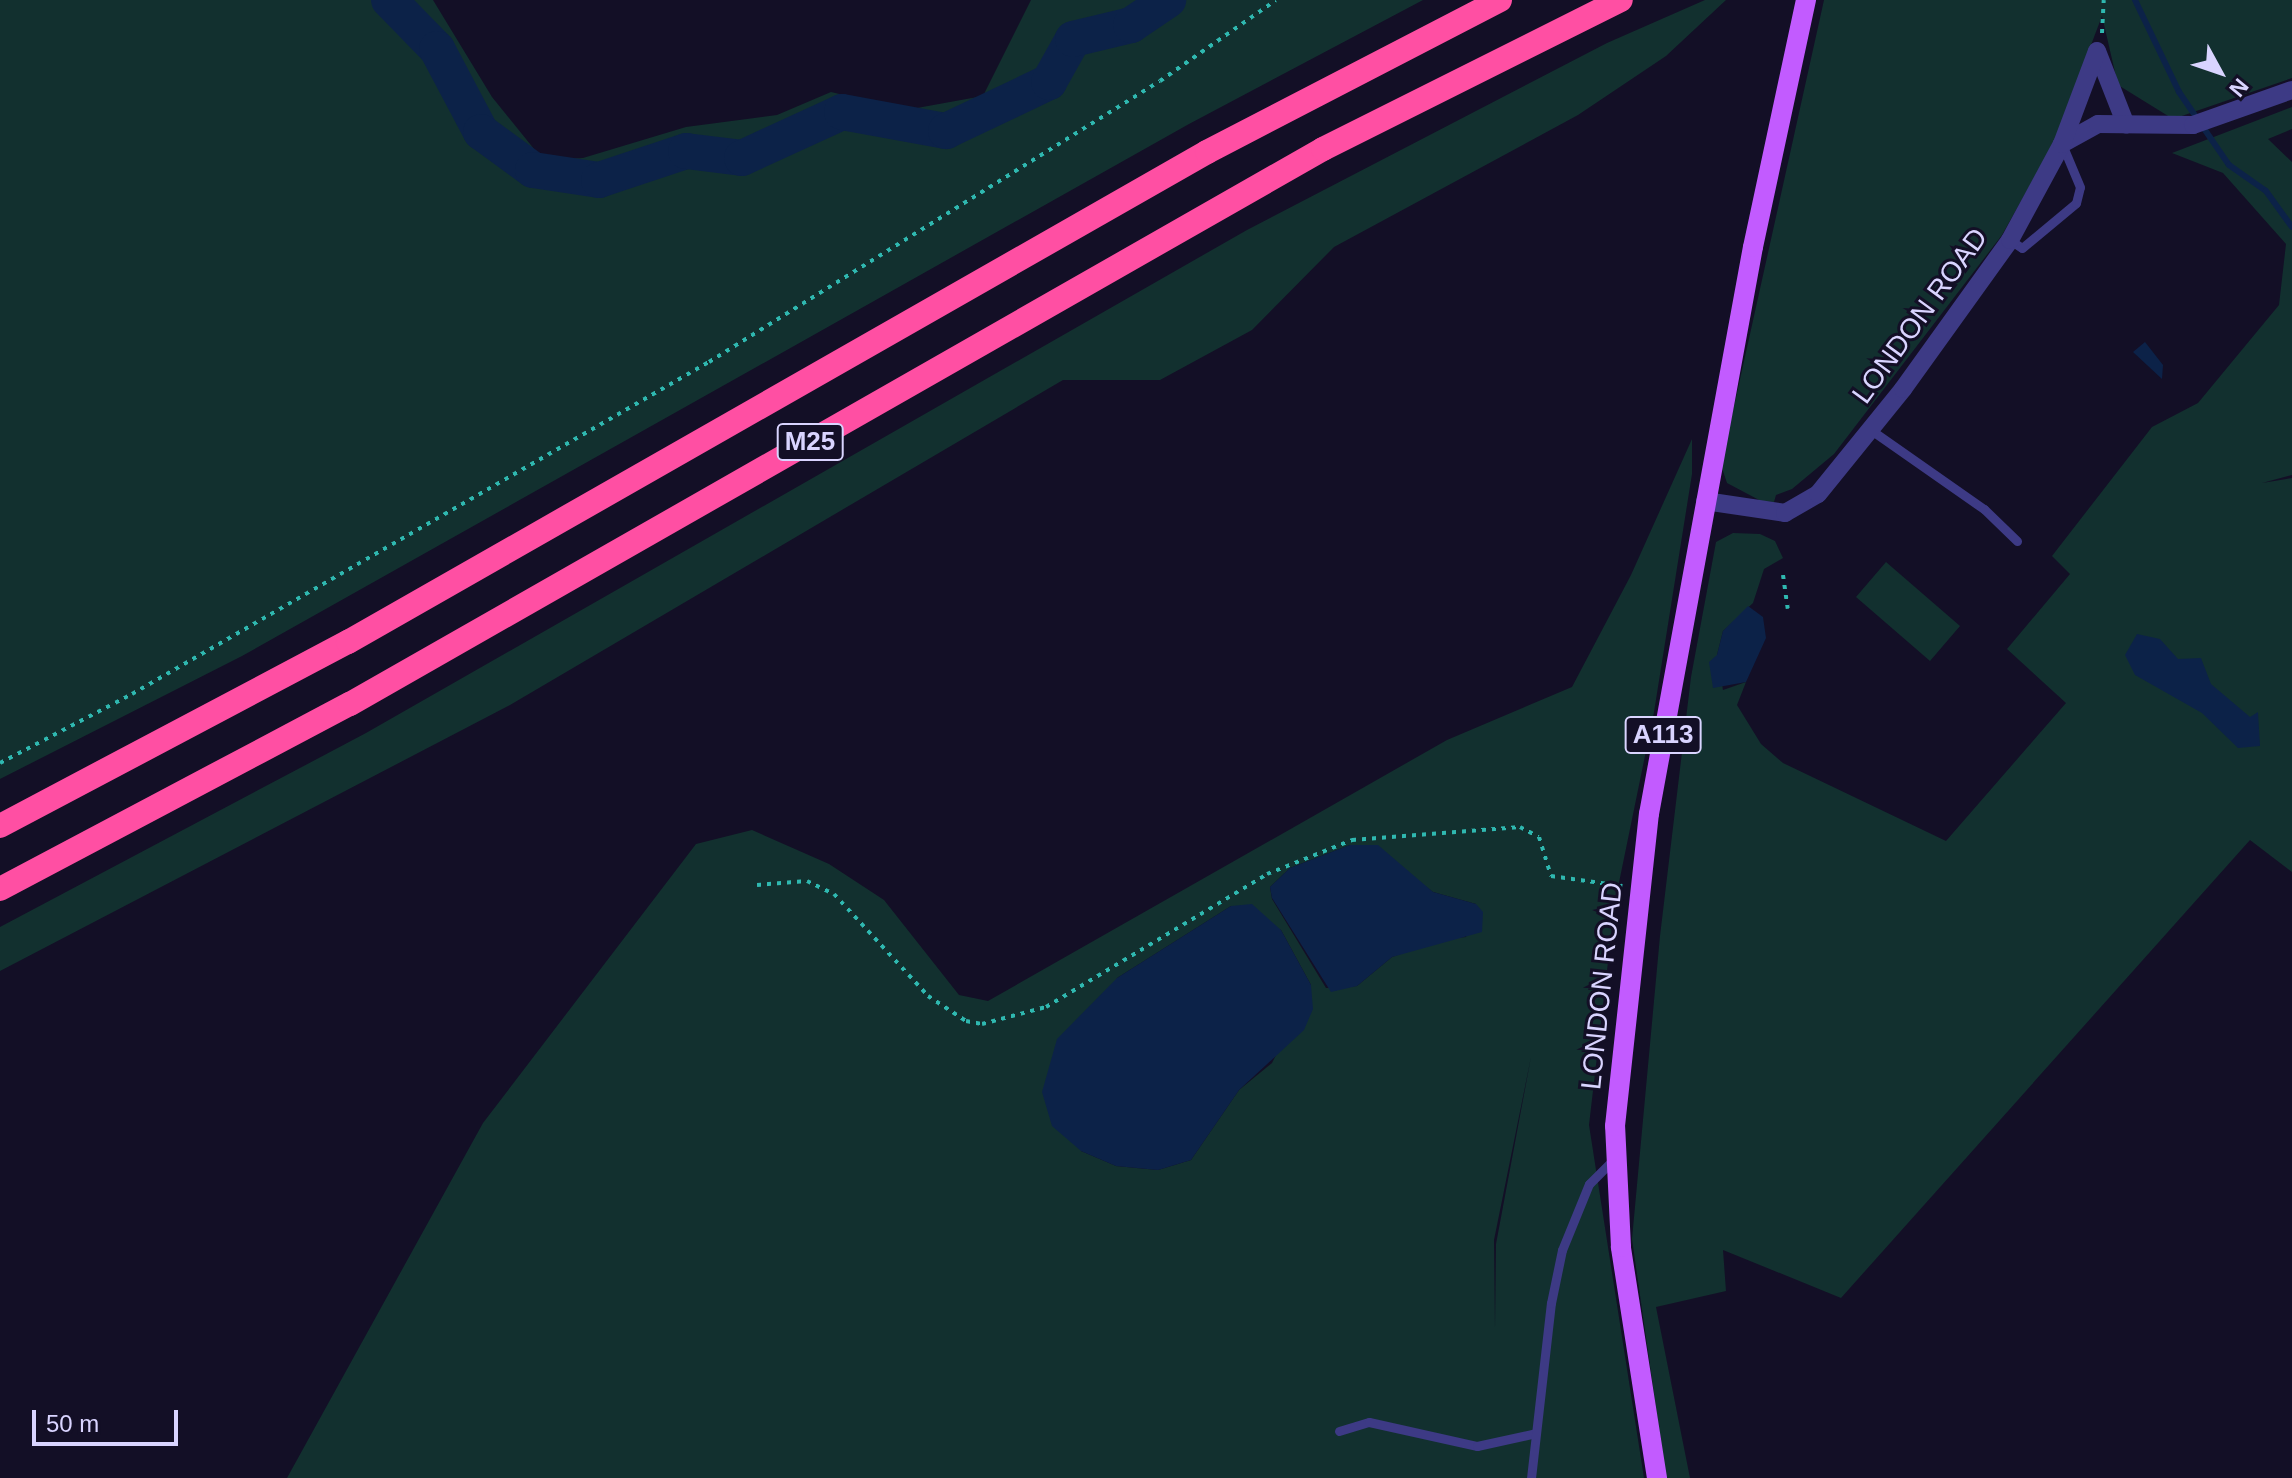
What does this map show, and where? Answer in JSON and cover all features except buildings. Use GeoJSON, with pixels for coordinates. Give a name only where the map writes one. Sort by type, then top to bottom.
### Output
{"type":"FeatureCollection","features":[{"type":"Feature","properties":{"kind":"highway","name":"M25"},"geometry":{"type":"LineString","coordinates":[[0,826],[348,642],[1194,160],[1500,0]]}},
{"type":"Feature","properties":{"kind":"highway","name":"M25"},"geometry":{"type":"LineString","coordinates":[[0,889],[350,704],[1323,149],[1621,0]]}},
{"type":"Feature","properties":{"kind":"main road","name":"LONDON ROAD"},"geometry":{"type":"LineString","coordinates":[[1657,1478],[1621,1247],[1615,1126],[1649,814],[1705,501],[1806,0]]}},
{"type":"Feature","properties":{"kind":"street","name":"LONDON ROAD"},"geometry":{"type":"LineString","coordinates":[[1705,501],[1785,513],[1803,506],[1871,430],[2010,240],[2062,144],[2097,51]]}},
{"type":"Feature","properties":{"kind":"street"},"geometry":{"type":"LineString","coordinates":[[2097,51],[2126,125]]}},
{"type":"Feature","properties":{"kind":"street"},"geometry":{"type":"LineString","coordinates":[[2062,144],[2098,124],[2193,125],[2292,90]]}},
{"type":"Feature","properties":{"kind":"lane"},"geometry":{"type":"LineString","coordinates":[[2010,240],[2022,248],[2076,203],[2080,187],[2062,144]]}},
{"type":"Feature","properties":{"kind":"lane"},"geometry":{"type":"LineString","coordinates":[[1871,430],[1984,509],[2017,541]]}},
{"type":"Feature","properties":{"kind":"lane"},"geometry":{"type":"LineString","coordinates":[[1531,1478],[1562,1250],[1589,1184],[1616,1157]]}},
{"type":"Feature","properties":{"kind":"lane"},"geometry":{"type":"LineString","coordinates":[[1339,1431],[1369,1422],[1477,1446],[1536,1433]]}},
{"type":"Feature","properties":{"kind":"path"},"geometry":{"type":"LineString","coordinates":[[0,763],[132,694],[722,354],[1160,81],[1276,0]]}},
{"type":"Feature","properties":{"kind":"path"},"geometry":{"type":"LineString","coordinates":[[2097,51],[2104,0]]}},
{"type":"Feature","properties":{"kind":"path"},"geometry":{"type":"LineString","coordinates":[[1783,575],[1788,609]]}},
{"type":"Feature","properties":{"kind":"path"},"geometry":{"type":"LineString","coordinates":[[757,885],[807,881],[834,894],[928,996],[966,1021],[982,1024],[1046,1007],[1267,874],[1352,840],[1520,827],[1539,837],[1551,876],[1640,888]]}},
{"type":"Feature","properties":{"kind":"green space"},"geometry":{"type":"Polygon","coordinates":[[[0,0],[433,0],[492,97],[543,160],[583,158],[686,127],[777,115],[831,92],[906,110],[983,96],[1031,0],[1423,0],[1189,124],[242,656],[0,779],[0,0]]]}},
{"type":"Feature","properties":{"kind":"green space"},"geometry":{"type":"Polygon","coordinates":[[[1705,0],[1726,0],[1666,56],[1578,115],[1334,247],[1252,330],[1160,380],[1063,380],[510,705],[0,971],[0,927],[366,733],[1247,230],[1607,43],[1705,0]]]}},
{"type":"Feature","properties":{"kind":"green space"},"geometry":{"type":"Polygon","coordinates":[[[1824,0],[2292,0],[2292,78],[2173,119],[2118,85],[2102,16],[2055,140],[2002,235],[1834,454],[1792,489],[1776,495],[1774,502],[1761,501],[1727,483],[1721,465],[1824,0]]]}},
{"type":"Feature","properties":{"kind":"green space"},"geometry":{"type":"Polygon","coordinates":[[[2292,107],[2292,129],[2268,139],[2292,162],[2292,475],[2262,483],[2292,478],[2292,872],[2250,840],[1841,1298],[1723,1250],[1726,1291],[1656,1307],[1690,1478],[1666,1478],[1632,1239],[1660,936],[1691,677],[1716,542],[1733,533],[1760,534],[1775,541],[1783,558],[1764,569],[1753,603],[1723,631],[1717,655],[1723,690],[1746,682],[1737,705],[1761,744],[1783,763],[1946,841],[2066,703],[2007,649],[2070,574],[2052,556],[2152,427],[2198,403],[2279,305],[2286,244],[2223,173],[2172,153],[2292,107]]]}},
{"type":"Feature","properties":{"kind":"green space"},"geometry":{"type":"Polygon","coordinates":[[[1692,439],[1692,474],[1654,712],[1615,902],[1589,1125],[1644,1478],[287,1478],[483,1123],[696,844],[752,830],[829,864],[884,900],[959,995],[988,1001],[1447,740],[1572,687],[1631,575],[1692,439]],[[1350,845],[1290,868],[1270,887],[1272,899],[1326,988],[1357,986],[1392,957],[1443,939],[1466,937],[1476,904],[1433,892],[1404,870],[1350,845]],[[1231,906],[1117,978],[1081,1151],[1116,1166],[1158,1170],[1191,1160],[1239,1090],[1272,1063],[1311,985],[1281,930],[1231,906]],[[1531,1057],[1494,1240],[1495,1329],[1496,1244],[1531,1057]]]}},
{"type":"Feature","properties":{"kind":"green space"},"geometry":{"type":"Polygon","coordinates":[[[1886,562],[1960,626],[1930,661],[1856,597],[1886,562]]]}},
{"type":"Feature","properties":{"kind":"water"},"geometry":{"type":"Polygon","coordinates":[[[2145,342],[2163,365],[2162,379],[2133,352],[2145,342]]]}},
{"type":"Feature","properties":{"kind":"water"},"geometry":{"type":"Polygon","coordinates":[[[1748,606],[1763,617],[1766,638],[1746,682],[1713,688],[1709,662],[1717,655],[1723,631],[1748,606]]]}},
{"type":"Feature","properties":{"kind":"water"},"geometry":{"type":"Polygon","coordinates":[[[2137,634],[2160,639],[2178,659],[2201,658],[2211,684],[2250,717],[2258,712],[2260,746],[2238,748],[2202,713],[2135,675],[2125,655],[2137,634]]]}},
{"type":"Feature","properties":{"kind":"water"},"geometry":{"type":"Polygon","coordinates":[[[1350,845],[1378,845],[1433,892],[1476,904],[1483,912],[1482,932],[1392,957],[1357,986],[1331,992],[1272,898],[1270,887],[1290,868],[1350,845]]]}},
{"type":"Feature","properties":{"kind":"water"},"geometry":{"type":"Polygon","coordinates":[[[1252,904],[1281,930],[1311,985],[1313,1009],[1304,1030],[1239,1090],[1191,1160],[1158,1170],[1116,1166],[1081,1151],[1052,1126],[1042,1092],[1057,1039],[1117,978],[1231,906],[1252,904]]]}},
{"type":"Feature","properties":{"kind":"waterway"},"geometry":{"type":"LineString","coordinates":[[389,0],[437,49],[481,132],[533,170],[599,180],[686,151],[742,158],[842,112],[946,131],[1049,82],[1073,39],[1131,25],[1168,0]]}},
{"type":"Feature","properties":{"kind":"waterway"},"geometry":{"type":"LineString","coordinates":[[2135,0],[2179,92],[2229,165],[2266,191],[2292,227]]}}]}
